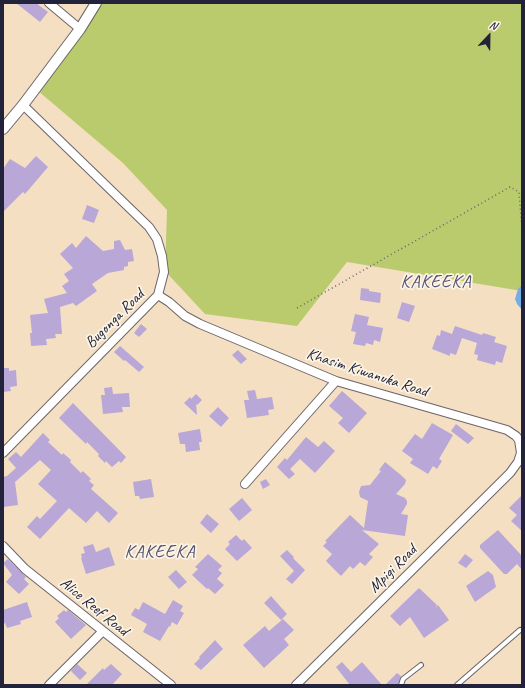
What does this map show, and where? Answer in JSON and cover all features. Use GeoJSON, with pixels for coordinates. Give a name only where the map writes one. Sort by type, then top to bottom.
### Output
{"type":"FeatureCollection","features":[{"type":"Feature","properties":{"kind":"street"},"geometry":{"type":"LineString","coordinates":[[49,3],[80,29]]}},
{"type":"Feature","properties":{"kind":"street"},"geometry":{"type":"LineString","coordinates":[[3,129],[23,105],[80,29],[96,3]]}},
{"type":"Feature","properties":{"kind":"street","name":"Bugonga Road"},"geometry":{"type":"LineString","coordinates":[[3,453],[158,295],[164,272],[162,256],[157,239],[149,227],[23,105]]}},
{"type":"Feature","properties":{"kind":"street","name":"Khasim Kiwanuka Road"},"geometry":{"type":"LineString","coordinates":[[158,295],[185,316],[200,324],[336,382],[507,430],[520,439],[521,453],[518,462],[510,473]]}},
{"type":"Feature","properties":{"kind":"street"},"geometry":{"type":"LineString","coordinates":[[245,484],[336,382]]}},
{"type":"Feature","properties":{"kind":"street","name":"Mpigi Road"},"geometry":{"type":"LineString","coordinates":[[296,685],[510,473]]}},
{"type":"Feature","properties":{"kind":"street","name":"Alice Reef Road"},"geometry":{"type":"LineString","coordinates":[[3,546],[25,569],[102,632],[171,685]]}},
{"type":"Feature","properties":{"kind":"street"},"geometry":{"type":"LineString","coordinates":[[49,685],[102,632]]}},
{"type":"Feature","properties":{"kind":"lane"},"geometry":{"type":"LineString","coordinates":[[457,685],[520,630]]}},
{"type":"Feature","properties":{"kind":"lane"},"geometry":{"type":"LineString","coordinates":[[401,685],[403,679],[421,665]]}},
{"type":"Feature","properties":{"kind":"path"},"geometry":{"type":"LineString","coordinates":[[297,308],[510,187],[519,192],[522,230]]}},
{"type":"Feature","properties":{"kind":"green space"},"geometry":{"type":"Polygon","coordinates":[[[95,3],[522,3],[522,291],[347,262],[297,326],[205,314],[165,271],[167,210],[123,163],[37,90],[95,3]]]}},
{"type":"Feature","properties":{"kind":"water"},"geometry":{"type":"Polygon","coordinates":[[[522,285],[522,310],[515,299],[518,289],[522,285]]]}},
{"type":"Feature","properties":{"kind":"building"},"geometry":{"type":"Polygon","coordinates":[[[16,3],[36,3],[48,12],[40,22],[16,3]]]}},
{"type":"Feature","properties":{"kind":"building"},"geometry":{"type":"Polygon","coordinates":[[[36,156],[48,167],[25,194],[23,192],[3,212],[3,169],[10,159],[25,168],[36,156]]]}},
{"type":"Feature","properties":{"kind":"building"},"geometry":{"type":"Polygon","coordinates":[[[87,205],[99,210],[94,223],[82,219],[87,205]]]}},
{"type":"Feature","properties":{"kind":"building"},"geometry":{"type":"Polygon","coordinates":[[[86,236],[103,251],[114,249],[114,241],[120,240],[125,250],[132,249],[134,261],[128,262],[128,266],[124,267],[124,270],[108,273],[92,284],[97,291],[76,306],[73,303],[60,307],[62,334],[55,334],[56,338],[46,339],[47,345],[31,346],[30,333],[32,333],[30,315],[48,313],[44,299],[67,293],[62,286],[69,281],[64,274],[73,268],[60,254],[72,243],[76,248],[86,236]]]}},
{"type":"Feature","properties":{"kind":"building"},"geometry":{"type":"Polygon","coordinates":[[[361,288],[381,293],[380,303],[360,300],[361,288]]]}},
{"type":"Feature","properties":{"kind":"building"},"geometry":{"type":"Polygon","coordinates":[[[402,302],[415,306],[409,322],[397,318],[402,302]]]}},
{"type":"Feature","properties":{"kind":"building"},"geometry":{"type":"Polygon","coordinates":[[[355,314],[369,317],[367,325],[383,328],[380,342],[374,340],[373,345],[366,343],[365,346],[353,344],[356,332],[351,331],[355,314]]]}},
{"type":"Feature","properties":{"kind":"building"},"geometry":{"type":"Polygon","coordinates":[[[141,324],[147,329],[139,337],[134,333],[141,324]]]}},
{"type":"Feature","properties":{"kind":"building"},"geometry":{"type":"Polygon","coordinates":[[[455,326],[482,335],[483,333],[496,337],[494,342],[507,346],[502,363],[496,361],[495,365],[477,360],[478,355],[474,354],[477,343],[462,338],[456,355],[450,353],[450,356],[432,349],[437,335],[440,336],[441,330],[452,334],[455,326]]]}},
{"type":"Feature","properties":{"kind":"building"},"geometry":{"type":"Polygon","coordinates":[[[120,346],[144,367],[139,372],[114,352],[120,346]]]}},
{"type":"Feature","properties":{"kind":"building"},"geometry":{"type":"Polygon","coordinates":[[[238,350],[247,359],[241,364],[232,355],[238,350]]]}},
{"type":"Feature","properties":{"kind":"building"},"geometry":{"type":"Polygon","coordinates":[[[3,368],[9,368],[9,371],[16,370],[17,386],[10,387],[11,391],[3,392],[3,368]]]}},
{"type":"Feature","properties":{"kind":"building"},"geometry":{"type":"Polygon","coordinates":[[[112,387],[113,394],[129,393],[130,407],[122,407],[123,412],[103,414],[101,395],[105,395],[104,388],[112,387]]]}},
{"type":"Feature","properties":{"kind":"building"},"geometry":{"type":"Polygon","coordinates":[[[255,390],[257,399],[272,397],[274,409],[268,410],[269,415],[247,418],[244,400],[249,400],[247,391],[255,390]]]}},
{"type":"Feature","properties":{"kind":"building"},"geometry":{"type":"Polygon","coordinates":[[[342,391],[367,413],[349,433],[338,423],[343,418],[329,406],[342,391]]]}},
{"type":"Feature","properties":{"kind":"building"},"geometry":{"type":"Polygon","coordinates":[[[196,394],[202,400],[197,405],[196,404],[197,415],[184,403],[196,394]]]}},
{"type":"Feature","properties":{"kind":"building"},"geometry":{"type":"Polygon","coordinates":[[[73,403],[126,457],[121,463],[119,461],[112,467],[106,461],[105,463],[98,456],[99,454],[87,442],[86,444],[59,418],[73,403]]]}},
{"type":"Feature","properties":{"kind":"building"},"geometry":{"type":"Polygon","coordinates":[[[218,407],[229,418],[221,427],[209,416],[218,407]]]}},
{"type":"Feature","properties":{"kind":"building"},"geometry":{"type":"Polygon","coordinates":[[[432,423],[453,435],[439,459],[442,461],[437,469],[433,466],[428,474],[410,463],[413,459],[402,451],[415,434],[422,439],[432,423]]]}},
{"type":"Feature","properties":{"kind":"building"},"geometry":{"type":"Polygon","coordinates":[[[456,424],[474,438],[468,444],[451,431],[456,424]]]}},
{"type":"Feature","properties":{"kind":"building"},"geometry":{"type":"Polygon","coordinates":[[[200,429],[202,442],[199,442],[200,450],[186,452],[185,444],[180,444],[178,433],[200,429]]]}},
{"type":"Feature","properties":{"kind":"building"},"geometry":{"type":"Polygon","coordinates":[[[43,433],[50,440],[48,442],[62,455],[63,453],[71,460],[70,462],[81,473],[83,471],[91,479],[89,481],[94,485],[91,489],[118,513],[109,523],[97,511],[86,523],[69,508],[40,539],[27,527],[37,516],[40,519],[57,501],[38,484],[51,470],[40,460],[15,482],[18,505],[3,507],[3,477],[7,476],[16,468],[8,459],[16,452],[21,457],[43,433]]]}},
{"type":"Feature","properties":{"kind":"building"},"geometry":{"type":"Polygon","coordinates":[[[306,437],[318,447],[324,441],[335,451],[315,473],[300,459],[290,469],[295,474],[289,479],[277,467],[285,458],[287,460],[306,437]]]}},
{"type":"Feature","properties":{"kind":"building"},"geometry":{"type":"Polygon","coordinates":[[[385,462],[406,480],[405,484],[396,494],[405,498],[407,501],[407,504],[401,514],[408,515],[405,536],[362,530],[379,544],[369,554],[373,557],[365,566],[360,562],[353,569],[350,566],[341,576],[326,561],[332,554],[323,546],[327,542],[325,541],[350,515],[364,528],[368,501],[360,497],[359,492],[361,486],[370,485],[381,471],[379,470],[385,462]]]}},
{"type":"Feature","properties":{"kind":"building"},"geometry":{"type":"Polygon","coordinates":[[[151,479],[154,497],[140,499],[139,496],[135,496],[133,482],[151,479]]]}},
{"type":"Feature","properties":{"kind":"building"},"geometry":{"type":"Polygon","coordinates":[[[266,479],[270,485],[263,489],[260,482],[266,479]]]}},
{"type":"Feature","properties":{"kind":"building"},"geometry":{"type":"Polygon","coordinates":[[[522,495],[522,531],[511,521],[517,515],[509,508],[522,495]]]}},
{"type":"Feature","properties":{"kind":"building"},"geometry":{"type":"Polygon","coordinates":[[[242,498],[252,510],[239,521],[229,509],[242,498]]]}},
{"type":"Feature","properties":{"kind":"building"},"geometry":{"type":"Polygon","coordinates":[[[207,514],[219,524],[211,533],[200,523],[207,514]]]}},
{"type":"Feature","properties":{"kind":"building"},"geometry":{"type":"Polygon","coordinates":[[[498,530],[522,556],[522,570],[517,564],[507,574],[504,574],[480,548],[480,545],[498,530]]]}},
{"type":"Feature","properties":{"kind":"building"},"geometry":{"type":"Polygon","coordinates":[[[236,535],[242,541],[244,539],[252,548],[237,561],[225,549],[230,544],[228,542],[236,535]]]}},
{"type":"Feature","properties":{"kind":"building"},"geometry":{"type":"Polygon","coordinates":[[[93,544],[96,552],[109,547],[115,565],[86,574],[81,554],[85,553],[83,547],[93,544]]]}},
{"type":"Feature","properties":{"kind":"building"},"geometry":{"type":"Polygon","coordinates":[[[287,550],[305,570],[292,584],[286,579],[294,571],[280,556],[287,550]]]}},
{"type":"Feature","properties":{"kind":"building"},"geometry":{"type":"Polygon","coordinates":[[[208,554],[222,566],[218,570],[222,573],[217,579],[224,585],[215,594],[208,588],[207,589],[192,575],[198,569],[195,567],[208,554]]]}},
{"type":"Feature","properties":{"kind":"building"},"geometry":{"type":"Polygon","coordinates":[[[465,554],[473,560],[466,568],[458,563],[465,554]]]}},
{"type":"Feature","properties":{"kind":"building"},"geometry":{"type":"Polygon","coordinates":[[[8,559],[26,577],[24,579],[29,584],[19,594],[6,582],[12,575],[3,563],[8,559]]]}},
{"type":"Feature","properties":{"kind":"building"},"geometry":{"type":"Polygon","coordinates":[[[176,570],[187,582],[179,589],[168,577],[176,570]]]}},
{"type":"Feature","properties":{"kind":"building"},"geometry":{"type":"Polygon","coordinates":[[[488,571],[493,575],[496,587],[475,602],[466,586],[488,571]]]}},
{"type":"Feature","properties":{"kind":"building"},"geometry":{"type":"Polygon","coordinates":[[[419,588],[437,605],[435,608],[438,605],[449,620],[424,638],[410,617],[400,626],[390,616],[419,588]]]}},
{"type":"Feature","properties":{"kind":"building"},"geometry":{"type":"Polygon","coordinates":[[[271,596],[287,614],[281,620],[264,603],[271,596]]]}},
{"type":"Feature","properties":{"kind":"building"},"geometry":{"type":"Polygon","coordinates":[[[173,600],[183,606],[180,611],[184,613],[177,625],[172,622],[160,641],[143,632],[147,624],[131,615],[135,608],[139,610],[143,602],[165,614],[173,600]]]}},
{"type":"Feature","properties":{"kind":"building"},"geometry":{"type":"Polygon","coordinates":[[[27,602],[32,617],[20,621],[21,624],[7,628],[5,623],[3,624],[3,610],[27,602]]]}},
{"type":"Feature","properties":{"kind":"building"},"geometry":{"type":"Polygon","coordinates":[[[64,610],[66,612],[68,610],[86,625],[71,639],[55,622],[59,618],[57,616],[64,610]]]}},
{"type":"Feature","properties":{"kind":"building"},"geometry":{"type":"Polygon","coordinates":[[[283,619],[294,630],[284,639],[289,645],[264,668],[243,645],[265,626],[269,631],[283,619]]]}},
{"type":"Feature","properties":{"kind":"building"},"geometry":{"type":"Polygon","coordinates":[[[215,640],[223,649],[201,670],[194,664],[215,640]]]}},
{"type":"Feature","properties":{"kind":"building"},"geometry":{"type":"Polygon","coordinates":[[[342,662],[351,672],[362,662],[382,685],[350,685],[336,667],[342,662]]]}},
{"type":"Feature","properties":{"kind":"building"},"geometry":{"type":"Polygon","coordinates":[[[77,664],[87,673],[80,680],[71,671],[77,664]]]}},
{"type":"Feature","properties":{"kind":"building"},"geometry":{"type":"Polygon","coordinates":[[[111,664],[122,674],[112,685],[86,685],[103,668],[104,670],[111,664]]]}},
{"type":"Feature","properties":{"kind":"building"},"geometry":{"type":"Polygon","coordinates":[[[397,673],[401,676],[398,685],[385,685],[397,673]]]}},
{"type":"Feature","properties":{"kind":"district","name":"KAKEEKA"},"geometry":{"type":"Point","coordinates":[436,282]}},
{"type":"Feature","properties":{"kind":"district","name":"KAKEEKA"},"geometry":{"type":"Point","coordinates":[160,552]}}]}
